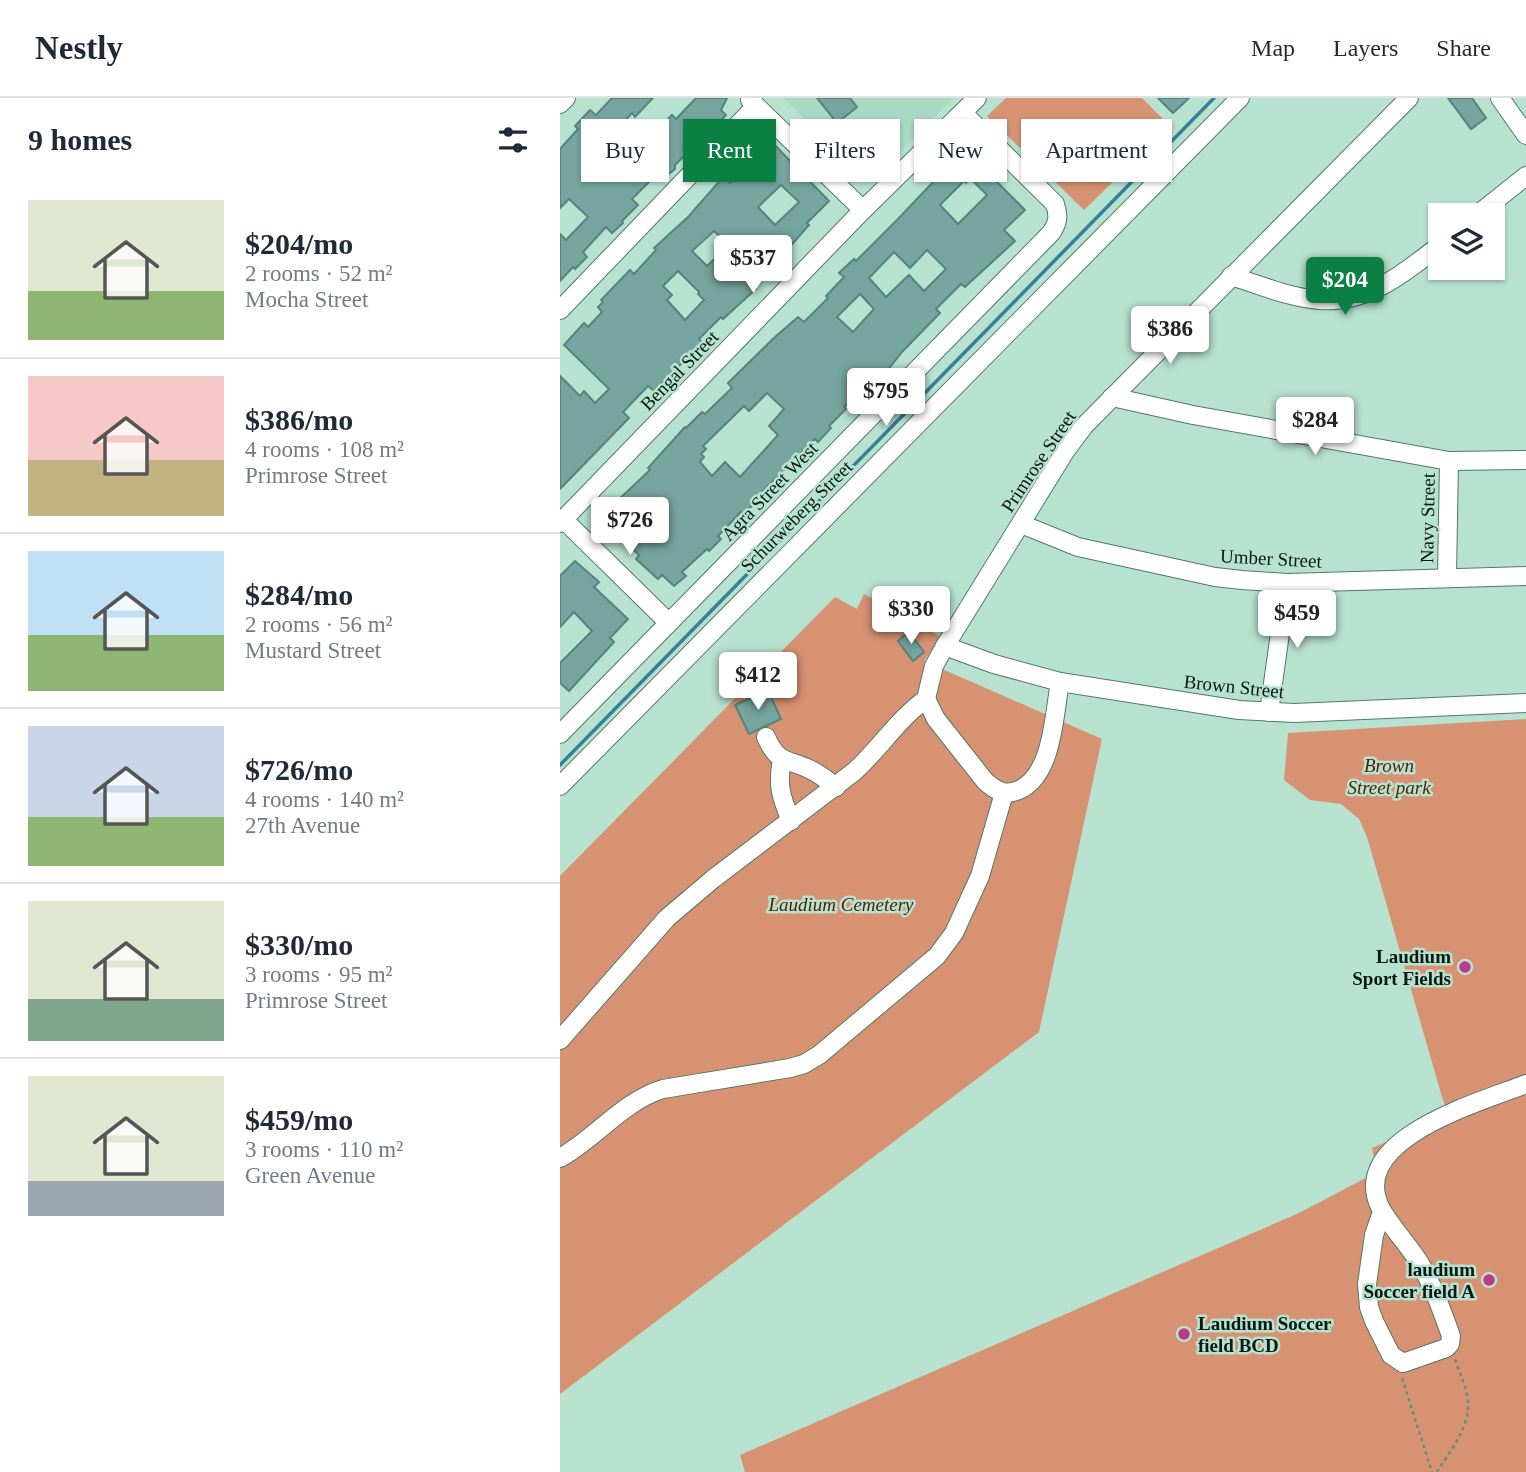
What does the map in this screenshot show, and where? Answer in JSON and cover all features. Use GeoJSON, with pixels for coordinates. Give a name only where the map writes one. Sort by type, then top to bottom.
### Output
{"type":"FeatureCollection","features":[{"type":"Feature","properties":{"kind":"street"},"geometry":{"type":"LineString","coordinates":[[560,104],[566,98]]}},
{"type":"Feature","properties":{"kind":"street","name":"Bengal Street"},"geometry":{"type":"LineString","coordinates":[[562,521],[863,210],[977,98]]}},
{"type":"Feature","properties":{"kind":"street","name":"Schurweberg Street"},"geometry":{"type":"LineString","coordinates":[[560,786],[1240,98]]}},
{"type":"Feature","properties":{"kind":"street","name":"Primrose Street"},"geometry":{"type":"LineString","coordinates":[[926,699],[934,666],[945,646],[1066,450],[1084,426],[1409,98]]}},
{"type":"Feature","properties":{"kind":"street"},"geometry":{"type":"LineString","coordinates":[[1503,99],[1526,135]]}},
{"type":"Feature","properties":{"kind":"street"},"geometry":{"type":"LineString","coordinates":[[560,310],[752,102],[863,210]]}},
{"type":"Feature","properties":{"kind":"street","name":"Agra Street West"},"geometry":{"type":"LineString","coordinates":[[560,734],[1057,225],[1058,213],[1055,204],[963,113]]}},
{"type":"Feature","properties":{"kind":"street"},"geometry":{"type":"LineString","coordinates":[[1492,203],[1526,176]]}},
{"type":"Feature","properties":{"kind":"street"},"geometry":{"type":"LineString","coordinates":[[1231,276],[1321,300],[1340,299],[1360,295],[1394,280],[1428,254]]}},
{"type":"Feature","properties":{"kind":"street"},"geometry":{"type":"LineString","coordinates":[[1112,397],[1219,420],[1450,461],[1526,460]]}},
{"type":"Feature","properties":{"kind":"street","name":"Navy Street"},"geometry":{"type":"LineString","coordinates":[[1447,577],[1450,461]]}},
{"type":"Feature","properties":{"kind":"street"},"geometry":{"type":"LineString","coordinates":[[562,521],[669,623]]}},
{"type":"Feature","properties":{"kind":"street","name":"Umber Street"},"geometry":{"type":"LineString","coordinates":[[1021,524],[1052,539],[1107,555],[1215,577],[1287,583],[1526,576]]}},
{"type":"Feature","properties":{"kind":"street"},"geometry":{"type":"LineString","coordinates":[[1269,712],[1287,583]]}},
{"type":"Feature","properties":{"kind":"street","name":"Brown Street"},"geometry":{"type":"LineString","coordinates":[[945,646],[994,664],[1059,682],[1201,705],[1269,712],[1526,703]]}},
{"type":"Feature","properties":{"kind":"street"},"geometry":{"type":"LineString","coordinates":[[560,1040],[686,900],[836,787],[873,754],[900,720],[926,699],[936,719],[985,781],[1004,793],[1021,789],[1041,770],[1049,744],[1059,682]]}},
{"type":"Feature","properties":{"kind":"street"},"geometry":{"type":"LineString","coordinates":[[766,737],[770,747],[782,760],[810,769],[836,787]]}},
{"type":"Feature","properties":{"kind":"street"},"geometry":{"type":"LineString","coordinates":[[782,760],[778,780],[782,801],[791,821]]}},
{"type":"Feature","properties":{"kind":"street"},"geometry":{"type":"LineString","coordinates":[[560,1158],[648,1094],[663,1089],[790,1068],[819,1055],[937,956],[954,933],[980,876],[1004,793]]}},
{"type":"Feature","properties":{"kind":"street"},"geometry":{"type":"LineString","coordinates":[[1382,1212],[1372,1248],[1367,1284],[1369,1307],[1386,1347],[1396,1360],[1410,1362],[1450,1344],[1451,1336],[1426,1275],[1403,1238],[1382,1212],[1376,1181],[1383,1160],[1397,1144],[1431,1124],[1526,1084]]}},
{"type":"Feature","properties":{"kind":"path"},"geometry":{"type":"LineString","coordinates":[[1437,1472],[1461,1433],[1468,1415],[1468,1399],[1450,1344]]}},
{"type":"Feature","properties":{"kind":"path"},"geometry":{"type":"LineString","coordinates":[[1396,1360],[1432,1472]]}},
{"type":"Feature","properties":{"kind":"shaded area"},"geometry":{"type":"Polygon","coordinates":[[[783,98],[954,98],[933,119],[914,119],[914,138],[900,152],[900,119],[804,119],[783,98]]]}},
{"type":"Feature","properties":{"kind":"green space"},"geometry":{"type":"Polygon","coordinates":[[[1006,98],[1142,98],[1163,119],[1021,119],[1021,149],[1007,135],[1007,119],[990,119],[987,116],[1006,98]]]}},
{"type":"Feature","properties":{"kind":"green space"},"geometry":{"type":"Polygon","coordinates":[[[1055,182],[1113,182],[1084,210],[1055,182]]]}},
{"type":"Feature","properties":{"kind":"green space","name":"Laudium Cemetery"},"geometry":{"type":"Polygon","coordinates":[[[864,594],[941,637],[924,661],[1102,739],[1039,1032],[560,1394],[560,876],[835,597],[857,609],[864,594]]]}},
{"type":"Feature","properties":{"kind":"green space","name":"Laudium Sport Fields"},"geometry":{"type":"Polygon","coordinates":[[[1526,719],[1526,1472],[745,1472],[740,1455],[1299,1213],[1377,1172],[1372,1148],[1449,1116],[1367,837],[1359,819],[1341,804],[1310,800],[1284,780],[1288,733],[1526,719]]]}},
{"type":"Feature","properties":{"kind":"building"},"geometry":{"type":"Polygon","coordinates":[[[612,98],[653,98],[635,117],[632,113],[626,119],[582,119],[590,110],[596,115],[612,98]]]}},
{"type":"Feature","properties":{"kind":"building"},"geometry":{"type":"Polygon","coordinates":[[[696,98],[727,98],[721,110],[726,115],[722,119],[683,119],[683,157],[675,165],[675,169],[669,174],[668,119],[672,115],[676,119],[696,98]]]}},
{"type":"Feature","properties":{"kind":"building"},"geometry":{"type":"Polygon","coordinates":[[[817,98],[850,98],[857,107],[842,119],[834,119],[817,98]]]}},
{"type":"Feature","properties":{"kind":"building"},"geometry":{"type":"Polygon","coordinates":[[[1158,98],[1189,98],[1173,113],[1158,98]]]}},
{"type":"Feature","properties":{"kind":"building"},"geometry":{"type":"Polygon","coordinates":[[[1448,98],[1472,98],[1486,118],[1471,129],[1448,98]]]}},
{"type":"Feature","properties":{"kind":"building"},"geometry":{"type":"Polygon","coordinates":[[[581,120],[581,182],[649,182],[632,199],[638,205],[623,223],[612,233],[606,227],[583,252],[587,257],[560,281],[560,234],[566,240],[588,217],[569,199],[560,208],[560,149],[578,129],[575,126],[581,120]]]}},
{"type":"Feature","properties":{"kind":"building"},"geometry":{"type":"Polygon","coordinates":[[[776,146],[790,161],[790,182],[811,182],[829,201],[807,223],[809,225],[780,258],[778,256],[751,284],[756,289],[699,339],[704,344],[654,391],[648,386],[623,412],[629,418],[560,489],[560,376],[580,396],[584,391],[595,403],[609,389],[564,345],[584,323],[588,327],[602,312],[598,307],[603,302],[601,300],[630,270],[634,274],[656,250],[654,248],[688,217],[719,182],[776,182],[776,146]],[[781,185],[758,207],[775,225],[799,202],[781,185]],[[714,231],[692,251],[707,266],[729,245],[714,231]],[[678,271],[663,286],[672,295],[667,300],[685,320],[704,300],[678,271]]]}},
{"type":"Feature","properties":{"kind":"building"},"geometry":{"type":"Polygon","coordinates":[[[933,182],[963,182],[940,205],[958,224],[987,195],[974,182],[997,182],[1025,210],[1004,230],[1015,241],[965,287],[961,284],[936,309],[940,313],[887,371],[872,385],[869,382],[844,407],[846,409],[818,442],[815,439],[753,501],[755,503],[743,514],[741,512],[718,536],[721,539],[709,551],[707,549],[682,572],[686,576],[674,586],[662,575],[658,579],[636,559],[639,555],[609,526],[625,511],[616,502],[650,470],[648,468],[685,427],[702,412],[705,414],[732,388],[728,383],[775,337],[798,317],[804,322],[828,298],[826,296],[844,277],[839,273],[854,259],[856,261],[933,182]],[[927,250],[910,268],[894,252],[869,278],[886,297],[909,275],[924,291],[946,269],[927,250]],[[860,294],[837,317],[853,332],[874,309],[860,294]],[[767,393],[749,411],[744,406],[703,446],[706,449],[701,454],[704,457],[700,462],[712,476],[725,462],[740,477],[778,435],[769,426],[784,409],[767,393]]]}},
{"type":"Feature","properties":{"kind":"building"},"geometry":{"type":"Polygon","coordinates":[[[575,561],[599,582],[594,587],[628,619],[610,638],[614,642],[569,691],[560,683],[560,663],[592,631],[574,612],[560,627],[560,576],[575,561]]]}},
{"type":"Feature","properties":{"kind":"building"},"geometry":{"type":"Polygon","coordinates":[[[909,632],[924,652],[913,661],[898,641],[909,632]]]}},
{"type":"Feature","properties":{"kind":"building"},"geometry":{"type":"Polygon","coordinates":[[[768,690],[781,719],[749,734],[735,705],[768,690]]]}},
{"type":"Feature","properties":{"kind":"waterway"},"geometry":{"type":"LineString","coordinates":[[560,765],[1214,98]]}},
{"type":"Feature","properties":{"kind":"place","name":"Laudium Sport Fields"},"geometry":{"type":"Point","coordinates":[1465,967]}},
{"type":"Feature","properties":{"kind":"place","name":"laudium Soccer field A"},"geometry":{"type":"Point","coordinates":[1489,1280]}},
{"type":"Feature","properties":{"kind":"place","name":"Laudium Soccer field BCD"},"geometry":{"type":"Point","coordinates":[1184,1334]}},
{"type":"Feature","properties":{"kind":"park label","name":"Brown Street park"},"geometry":{"type":"Point","coordinates":[1389,776]}}]}
